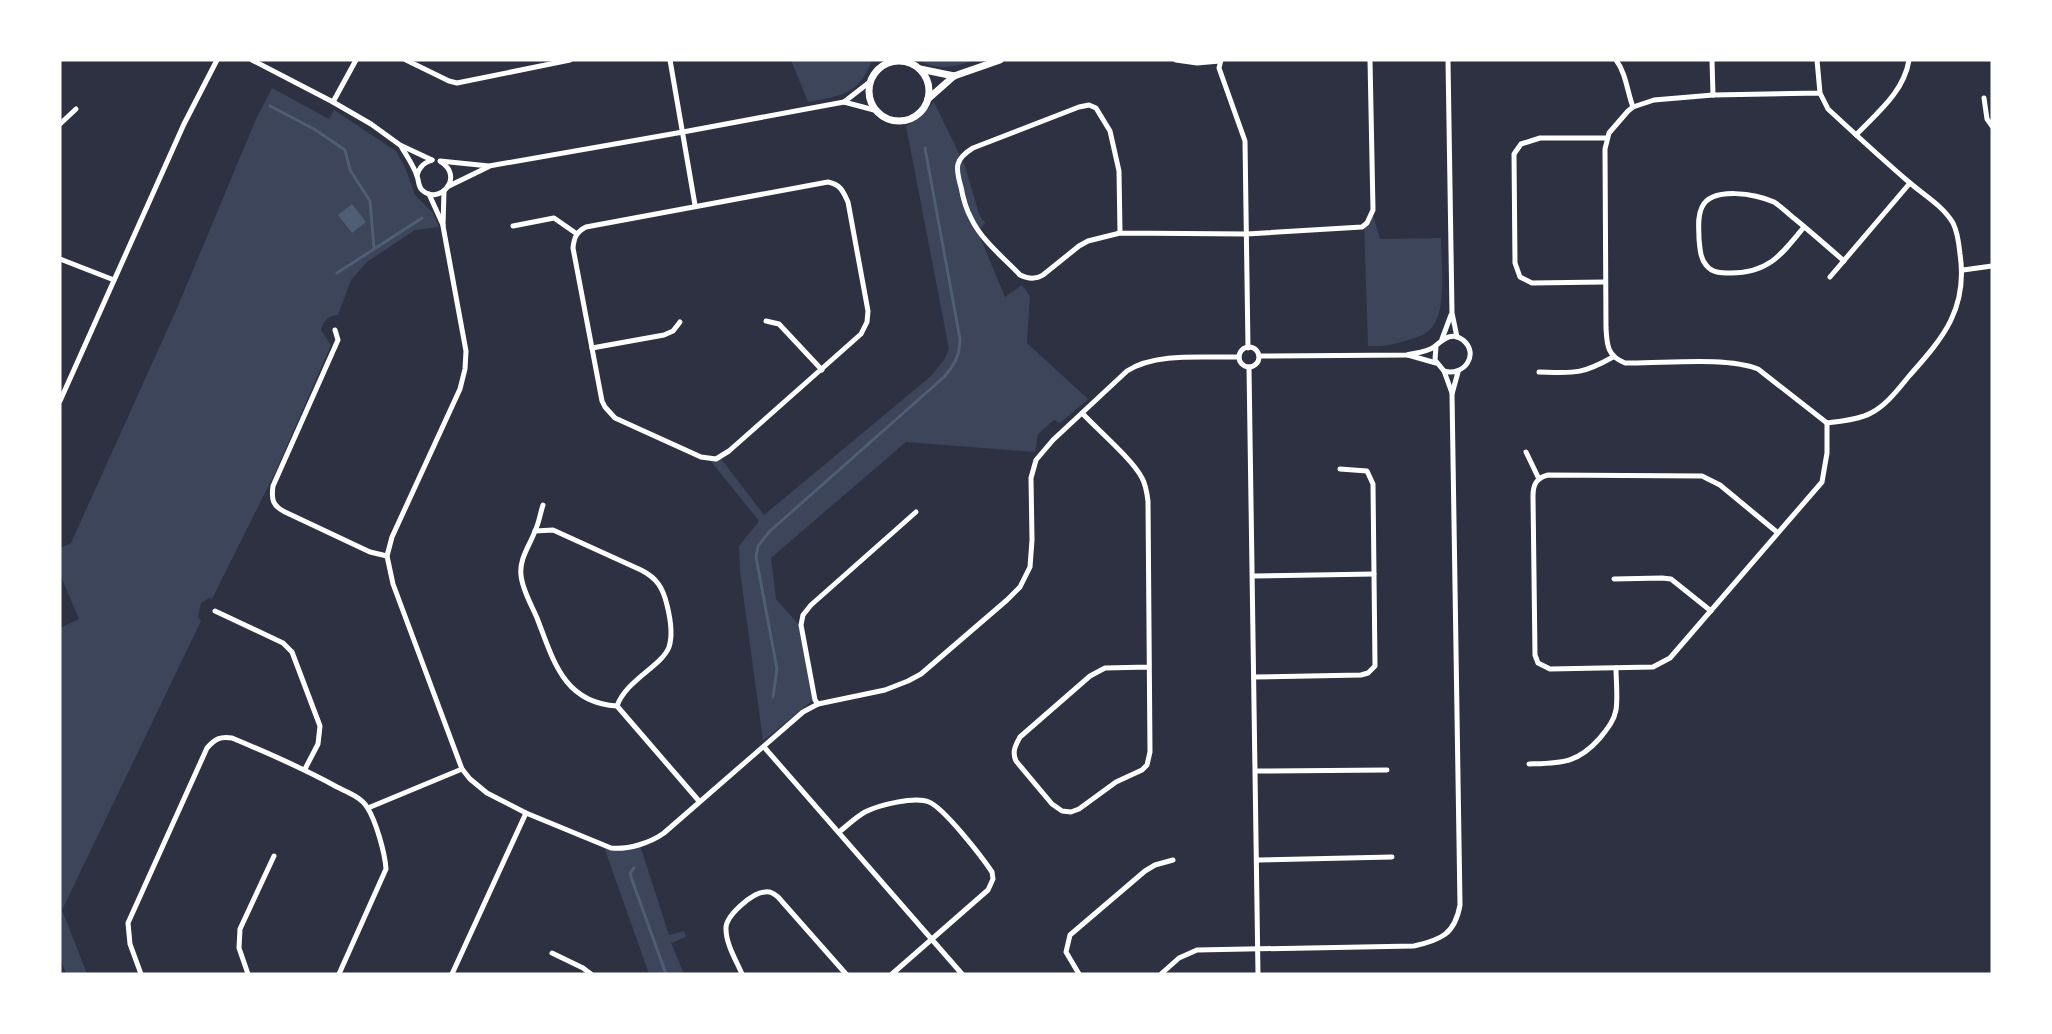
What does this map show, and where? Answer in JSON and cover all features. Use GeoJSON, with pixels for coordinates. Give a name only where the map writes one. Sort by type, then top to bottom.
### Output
{"type":"FeatureCollection","features":[{"type":"Feature","properties":{"kind":"street"},"geometry":{"type":"LineString","coordinates":[[60,401],[184,123],[217,60]]}},
{"type":"Feature","properties":{"kind":"street"},"geometry":{"type":"LineString","coordinates":[[252,60],[333,102],[371,124],[400,145],[432,160],[489,166],[844,102],[878,111],[887,118],[904,121],[921,111],[928,99],[954,76],[1000,60]]}},
{"type":"Feature","properties":{"kind":"street"},"geometry":{"type":"LineString","coordinates":[[333,102],[356,60]]}},
{"type":"Feature","properties":{"kind":"street"},"geometry":{"type":"LineString","coordinates":[[406,60],[449,81],[457,82],[570,60]]}},
{"type":"Feature","properties":{"kind":"street"},"geometry":{"type":"LineString","coordinates":[[670,60],[695,206]]}},
{"type":"Feature","properties":{"kind":"street"},"geometry":{"type":"LineString","coordinates":[[880,69],[881,60]]}},
{"type":"Feature","properties":{"kind":"street"},"geometry":{"type":"LineString","coordinates":[[1176,60],[1197,63],[1221,61],[1219,68],[1245,141],[1248,348]]}},
{"type":"Feature","properties":{"kind":"street"},"geometry":{"type":"LineString","coordinates":[[1120,233],[1117,158],[1110,131],[1096,108],[1089,105],[1079,107],[962,155],[957,168],[958,179],[970,218],[1020,275],[1026,278],[1038,278],[1088,241],[1120,233],[1247,234],[1362,227],[1367,223],[1372,210],[1370,60]]}},
{"type":"Feature","properties":{"kind":"street"},"geometry":{"type":"LineString","coordinates":[[1448,60],[1452,313],[1457,337]]}},
{"type":"Feature","properties":{"kind":"street"},"geometry":{"type":"LineString","coordinates":[[1616,60],[1623,70],[1625,86],[1633,107]]}},
{"type":"Feature","properties":{"kind":"street"},"geometry":{"type":"LineString","coordinates":[[1712,60],[1713,95]]}},
{"type":"Feature","properties":{"kind":"street"},"geometry":{"type":"LineString","coordinates":[[1817,60],[1820,93],[1828,109],[1940,207],[1953,223],[1958,236],[1963,270],[1962,288],[1959,303],[1949,327],[1939,343],[1891,397],[1872,412],[1827,423],[1758,369],[1748,365],[1624,363],[1613,357],[1607,344],[1604,282],[1605,149],[1607,138],[1618,121],[1633,107],[1666,98],[1820,93]]}},
{"type":"Feature","properties":{"kind":"street"},"geometry":{"type":"LineString","coordinates":[[1856,135],[1904,80],[1909,60]]}},
{"type":"Feature","properties":{"kind":"street"},"geometry":{"type":"LineString","coordinates":[[844,102],[871,81],[880,69],[893,62],[906,61],[920,69],[954,76]]}},
{"type":"Feature","properties":{"kind":"street"},"geometry":{"type":"LineString","coordinates":[[920,69],[927,82],[928,99]]}},
{"type":"Feature","properties":{"kind":"street"},"geometry":{"type":"LineString","coordinates":[[871,81],[870,96],[878,111]]}},
{"type":"Feature","properties":{"kind":"street"},"geometry":{"type":"LineString","coordinates":[[1984,98],[1987,119],[1992,126]]}},
{"type":"Feature","properties":{"kind":"street"},"geometry":{"type":"LineString","coordinates":[[60,124],[76,109]]}},
{"type":"Feature","properties":{"kind":"street"},"geometry":{"type":"LineString","coordinates":[[1604,282],[1532,283],[1520,277],[1515,263],[1514,154],[1521,144],[1540,138],[1607,138]]}},
{"type":"Feature","properties":{"kind":"street"},"geometry":{"type":"LineString","coordinates":[[400,145],[417,175],[422,190],[429,194],[444,191],[449,186],[489,166]]}},
{"type":"Feature","properties":{"kind":"street"},"geometry":{"type":"LineString","coordinates":[[417,175],[419,168],[425,162],[432,160]]}},
{"type":"Feature","properties":{"kind":"street"},"geometry":{"type":"LineString","coordinates":[[440,161],[450,172],[449,186]]}},
{"type":"Feature","properties":{"kind":"street"},"geometry":{"type":"LineString","coordinates":[[828,182],[837,184],[843,190],[848,202],[868,311],[867,322],[861,334],[729,452],[716,459],[708,459],[612,416],[602,401],[573,248],[577,234],[586,227],[695,206],[828,182]]}},
{"type":"Feature","properties":{"kind":"street"},"geometry":{"type":"LineString","coordinates":[[1830,277],[1910,183]]}},
{"type":"Feature","properties":{"kind":"street"},"geometry":{"type":"LineString","coordinates":[[444,191],[443,226],[466,351],[465,369],[460,389],[392,537],[387,556],[393,584],[462,769],[470,779],[487,793],[526,813],[603,845],[619,849],[660,836],[791,721],[818,704],[885,690],[901,685],[921,674],[1020,587],[1030,567],[1032,553],[1033,468],[1040,454],[1121,376],[1142,362],[1159,359],[1239,357]]}},
{"type":"Feature","properties":{"kind":"street"},"geometry":{"type":"LineString","coordinates":[[429,194],[443,226]]}},
{"type":"Feature","properties":{"kind":"street"},"geometry":{"type":"LineString","coordinates":[[1804,227],[1773,262],[1757,270],[1720,273],[1710,270],[1701,255],[1700,214],[1702,205],[1718,195],[1748,194],[1775,203],[1804,227],[1844,261]]}},
{"type":"Feature","properties":{"kind":"street"},"geometry":{"type":"LineString","coordinates":[[513,226],[554,218],[577,234]]}},
{"type":"Feature","properties":{"kind":"street"},"geometry":{"type":"LineString","coordinates":[[60,259],[114,280]]}},
{"type":"Feature","properties":{"kind":"street"},"geometry":{"type":"LineString","coordinates":[[1963,270],[1992,266]]}},
{"type":"Feature","properties":{"kind":"street"},"geometry":{"type":"LineString","coordinates":[[1452,313],[1442,339],[1436,346],[1434,357],[1436,363],[1444,371],[1452,394]]}},
{"type":"Feature","properties":{"kind":"street"},"geometry":{"type":"LineString","coordinates":[[766,321],[779,324],[822,370]]}},
{"type":"Feature","properties":{"kind":"street"},"geometry":{"type":"LineString","coordinates":[[592,348],[664,335],[673,331],[680,322]]}},
{"type":"Feature","properties":{"kind":"street"},"geometry":{"type":"LineString","coordinates":[[335,330],[338,340],[273,486],[273,501],[277,508],[285,512],[370,552],[387,556]]}},
{"type":"Feature","properties":{"kind":"street"},"geometry":{"type":"LineString","coordinates":[[1161,974],[1179,958],[1197,950],[1414,946],[1432,942],[1444,936],[1454,926],[1460,905],[1452,394],[1458,372],[1465,367],[1470,356],[1467,344],[1457,337],[1449,336],[1442,339]]}},
{"type":"Feature","properties":{"kind":"street"},"geometry":{"type":"LineString","coordinates":[[1407,355],[1436,346]]}},
{"type":"Feature","properties":{"kind":"street"},"geometry":{"type":"LineString","coordinates":[[1248,348],[1255,350],[1259,356],[1255,365],[1249,367],[1242,364],[1239,357],[1242,351],[1248,348]]}},
{"type":"Feature","properties":{"kind":"street"},"geometry":{"type":"LineString","coordinates":[[1259,356],[1407,355],[1436,363]]}},
{"type":"Feature","properties":{"kind":"street"},"geometry":{"type":"LineString","coordinates":[[1539,372],[1577,373],[1589,370],[1613,357]]}},
{"type":"Feature","properties":{"kind":"street"},"geometry":{"type":"LineString","coordinates":[[1249,367],[1258,974]]}},
{"type":"Feature","properties":{"kind":"street"},"geometry":{"type":"LineString","coordinates":[[1444,371],[1458,372]]}},
{"type":"Feature","properties":{"kind":"street"},"geometry":{"type":"LineString","coordinates":[[1083,414],[1132,465],[1146,487],[1148,501],[1150,752],[1147,765],[1142,770],[1116,782],[1079,809],[1071,812],[1062,811],[1052,804],[1016,761],[1013,755],[1014,746],[1028,730],[1099,670],[1149,667]]}},
{"type":"Feature","properties":{"kind":"street"},"geometry":{"type":"LineString","coordinates":[[1778,533],[1720,485],[1702,476],[1548,475],[1539,479],[1533,488],[1535,655],[1538,663],[1550,669],[1653,668],[1664,662],[1678,649],[1822,482],[1827,453],[1827,423]]}},
{"type":"Feature","properties":{"kind":"street"},"geometry":{"type":"LineString","coordinates":[[1527,452],[1539,479]]}},
{"type":"Feature","properties":{"kind":"street"},"geometry":{"type":"LineString","coordinates":[[1254,677],[1361,675],[1373,670],[1376,661],[1373,484],[1371,475],[1365,470],[1340,469]]}},
{"type":"Feature","properties":{"kind":"street"},"geometry":{"type":"LineString","coordinates":[[543,505],[524,555],[521,574],[559,672],[574,690],[585,697],[606,705],[616,706],[699,801]]}},
{"type":"Feature","properties":{"kind":"street"},"geometry":{"type":"LineString","coordinates":[[818,704],[815,700],[801,625],[803,615],[811,605],[916,512]]}},
{"type":"Feature","properties":{"kind":"street"},"geometry":{"type":"LineString","coordinates":[[535,531],[553,530],[641,570],[652,576],[663,591],[669,620],[669,647],[626,689],[616,706]]}},
{"type":"Feature","properties":{"kind":"street"},"geometry":{"type":"LineString","coordinates":[[1252,576],[1374,574]]}},
{"type":"Feature","properties":{"kind":"street"},"geometry":{"type":"LineString","coordinates":[[1614,579],[1671,579],[1711,611]]}},
{"type":"Feature","properties":{"kind":"street"},"geometry":{"type":"LineString","coordinates":[[215,611],[283,643],[291,652],[320,726],[318,744],[305,769]]}},
{"type":"Feature","properties":{"kind":"street"},"geometry":{"type":"LineString","coordinates":[[1529,764],[1562,763],[1571,761],[1588,751],[1608,728],[1614,717],[1616,668]]}},
{"type":"Feature","properties":{"kind":"street"},"geometry":{"type":"LineString","coordinates":[[141,974],[127,933],[128,923],[207,748],[215,739],[224,737],[232,738],[305,769],[359,799],[368,808],[381,841],[386,858],[386,869],[339,974]]}},
{"type":"Feature","properties":{"kind":"street"},"geometry":{"type":"LineString","coordinates":[[764,747],[962,974]]}},
{"type":"Feature","properties":{"kind":"street"},"geometry":{"type":"LineString","coordinates":[[368,808],[462,769]]}},
{"type":"Feature","properties":{"kind":"street"},"geometry":{"type":"LineString","coordinates":[[1256,771],[1387,770]]}},
{"type":"Feature","properties":{"kind":"street"},"geometry":{"type":"LineString","coordinates":[[839,832],[864,813],[875,808],[916,800],[930,802],[939,808],[988,866],[993,879],[988,890],[892,974]]}},
{"type":"Feature","properties":{"kind":"street"},"geometry":{"type":"LineString","coordinates":[[452,974],[526,813]]}},
{"type":"Feature","properties":{"kind":"street"},"geometry":{"type":"LineString","coordinates":[[248,974],[239,948],[240,929],[274,856]]}},
{"type":"Feature","properties":{"kind":"street"},"geometry":{"type":"LineString","coordinates":[[1257,860],[1392,857]]}},
{"type":"Feature","properties":{"kind":"street"},"geometry":{"type":"LineString","coordinates":[[1079,974],[1066,952],[1070,935],[1145,871],[1155,865],[1173,860]]}},
{"type":"Feature","properties":{"kind":"street"},"geometry":{"type":"LineString","coordinates":[[742,974],[729,942],[725,927],[727,920],[757,893],[768,891],[778,897],[846,974]]}},
{"type":"Feature","properties":{"kind":"street"},"geometry":{"type":"LineString","coordinates":[[552,953],[591,974]]}},
{"type":"Feature","properties":{"kind":"shaded area"},"geometry":{"type":"Polygon","coordinates":[[[791,60],[872,60],[862,80],[848,92],[808,102],[791,60]]]}},
{"type":"Feature","properties":{"kind":"shaded area"},"geometry":{"type":"Polygon","coordinates":[[[920,60],[975,60],[955,66],[940,67],[920,60]]]}},
{"type":"Feature","properties":{"kind":"shaded area"},"geometry":{"type":"Polygon","coordinates":[[[272,88],[329,119],[334,110],[396,151],[405,167],[415,195],[433,213],[439,227],[415,230],[367,262],[351,280],[338,315],[327,319],[321,330],[331,345],[276,471],[212,599],[209,598],[201,603],[198,617],[201,621],[62,910],[87,974],[66,974],[60,957],[60,628],[79,619],[60,574],[60,548],[71,543],[178,306],[256,119],[272,88]]]}},
{"type":"Feature","properties":{"kind":"shaded area"},"geometry":{"type":"Polygon","coordinates":[[[934,102],[965,166],[979,214],[985,223],[978,232],[1005,297],[1022,285],[1030,296],[1027,343],[1088,399],[1060,423],[1054,420],[1038,434],[1035,452],[906,442],[771,558],[776,599],[800,626],[814,699],[763,741],[740,571],[739,546],[759,521],[709,459],[719,456],[764,515],[931,376],[944,360],[949,349],[906,126],[918,119],[934,102]]]}},
{"type":"Feature","properties":{"kind":"shaded area"},"geometry":{"type":"Polygon","coordinates":[[[352,204],[366,222],[352,233],[338,215],[352,204]]]}},
{"type":"Feature","properties":{"kind":"shaded area"},"geometry":{"type":"Polygon","coordinates":[[[1373,215],[1380,239],[1441,238],[1442,296],[1437,318],[1428,332],[1396,344],[1368,346],[1364,224],[1373,215]]]}},
{"type":"Feature","properties":{"kind":"shaded area"},"geometry":{"type":"Polygon","coordinates":[[[640,845],[669,935],[684,931],[686,937],[671,943],[684,974],[649,974],[604,847],[640,845]]]}},
{"type":"Feature","properties":{"kind":"waterway"},"geometry":{"type":"LineString","coordinates":[[270,106],[314,129],[345,150],[350,170],[370,201],[374,248]]}},
{"type":"Feature","properties":{"kind":"waterway"},"geometry":{"type":"LineString","coordinates":[[773,697],[777,669],[756,557],[758,546],[770,531],[944,377],[958,355],[960,339],[925,148]]}},
{"type":"Feature","properties":{"kind":"waterway"},"geometry":{"type":"LineString","coordinates":[[337,273],[422,218]]}},
{"type":"Feature","properties":{"kind":"waterway"},"geometry":{"type":"LineString","coordinates":[[634,868],[630,873],[631,877],[666,974]]}}]}
